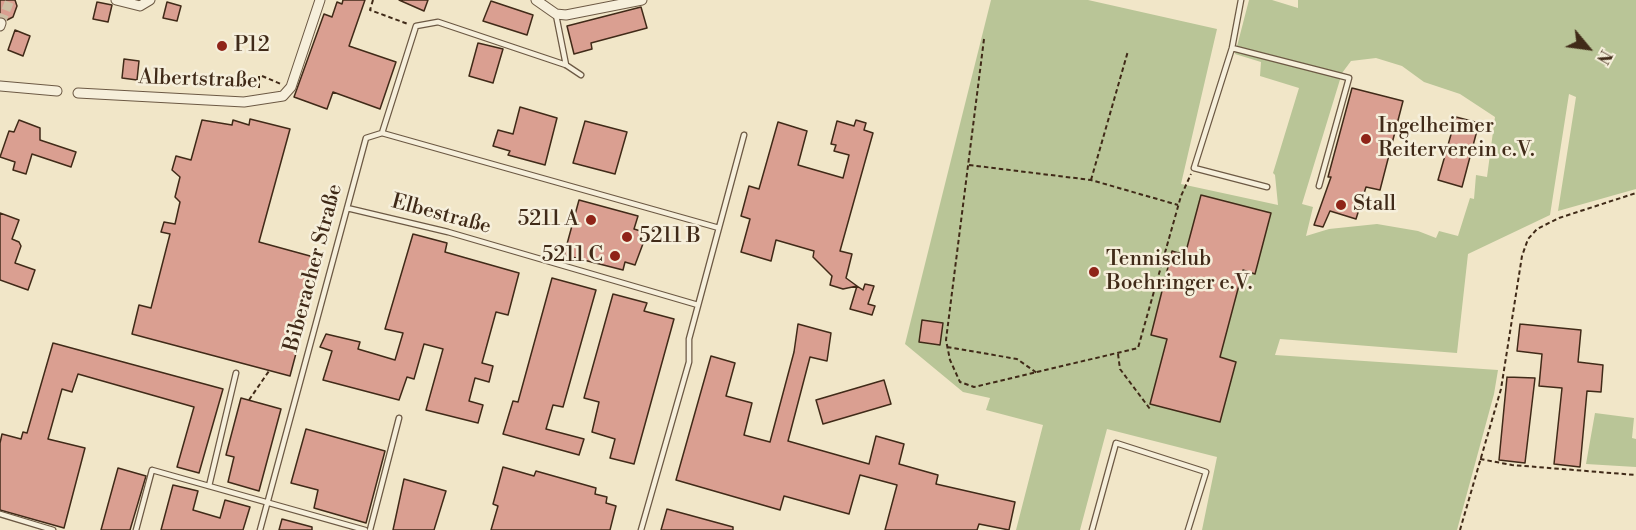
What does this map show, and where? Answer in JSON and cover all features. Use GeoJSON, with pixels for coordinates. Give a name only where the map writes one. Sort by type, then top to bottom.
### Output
{"type":"FeatureCollection","features":[{"type":"Feature","properties":{"kind":"street"},"geometry":{"type":"LineString","coordinates":[[116,0],[147,3]]}},
{"type":"Feature","properties":{"kind":"street"},"geometry":{"type":"LineString","coordinates":[[291,87],[320,0]]}},
{"type":"Feature","properties":{"kind":"street"},"geometry":{"type":"LineString","coordinates":[[538,0],[556,14],[566,15],[642,0]]}},
{"type":"Feature","properties":{"kind":"street"},"geometry":{"type":"LineString","coordinates":[[0,86],[57,91]]}},
{"type":"Feature","properties":{"kind":"street","name":"Albertstraße"},"geometry":{"type":"LineString","coordinates":[[78,93],[244,102],[283,96],[291,87]]}},
{"type":"Feature","properties":{"kind":"lane"},"geometry":{"type":"LineString","coordinates":[[1241,0],[1232,48],[1194,168],[1267,187]]}},
{"type":"Feature","properties":{"kind":"lane"},"geometry":{"type":"LineString","coordinates":[[556,14],[566,65]]}},
{"type":"Feature","properties":{"kind":"lane"},"geometry":{"type":"LineString","coordinates":[[416,26],[438,22],[566,65],[581,75]]}},
{"type":"Feature","properties":{"kind":"lane","name":"Biberacher Straße"},"geometry":{"type":"LineString","coordinates":[[260,530],[366,138],[382,133],[416,26]]}},
{"type":"Feature","properties":{"kind":"lane"},"geometry":{"type":"LineString","coordinates":[[1232,48],[1349,78],[1319,186]]}},
{"type":"Feature","properties":{"kind":"lane"},"geometry":{"type":"LineString","coordinates":[[382,133],[719,228]]}},
{"type":"Feature","properties":{"kind":"lane"},"geometry":{"type":"LineString","coordinates":[[641,530],[689,362],[689,339],[744,135]]}},
{"type":"Feature","properties":{"kind":"lane","name":"Elbestraße"},"geometry":{"type":"LineString","coordinates":[[347,208],[448,232],[698,305]]}},
{"type":"Feature","properties":{"kind":"lane"},"geometry":{"type":"LineString","coordinates":[[209,486],[236,373]]}},
{"type":"Feature","properties":{"kind":"lane"},"geometry":{"type":"LineString","coordinates":[[370,530],[399,418]]}},
{"type":"Feature","properties":{"kind":"lane"},"geometry":{"type":"LineString","coordinates":[[1092,530],[1116,443],[1206,472],[1188,530]]}},
{"type":"Feature","properties":{"kind":"lane"},"geometry":{"type":"LineString","coordinates":[[136,530],[152,470],[365,530]]}},
{"type":"Feature","properties":{"kind":"lane"},"geometry":{"type":"LineString","coordinates":[[0,514],[53,530]]}},
{"type":"Feature","properties":{"kind":"path"},"geometry":{"type":"LineString","coordinates":[[373,0],[370,10],[416,26]]}},
{"type":"Feature","properties":{"kind":"path"},"geometry":{"type":"LineString","coordinates":[[984,39],[946,340],[960,382],[974,387],[1138,348],[1178,205],[1194,168]]}},
{"type":"Feature","properties":{"kind":"path"},"geometry":{"type":"LineString","coordinates":[[1091,180],[1128,51]]}},
{"type":"Feature","properties":{"kind":"path"},"geometry":{"type":"LineString","coordinates":[[262,76],[291,87]]}},
{"type":"Feature","properties":{"kind":"path"},"geometry":{"type":"LineString","coordinates":[[968,165],[1091,180],[1178,205]]}},
{"type":"Feature","properties":{"kind":"path"},"geometry":{"type":"LineString","coordinates":[[1460,530],[1501,389],[1522,256],[1528,239],[1537,229],[1559,218],[1636,193]]}},
{"type":"Feature","properties":{"kind":"path"},"geometry":{"type":"LineString","coordinates":[[948,347],[1017,358],[1037,373]]}},
{"type":"Feature","properties":{"kind":"path"},"geometry":{"type":"LineString","coordinates":[[1118,354],[1120,369],[1150,409]]}},
{"type":"Feature","properties":{"kind":"path"},"geometry":{"type":"LineString","coordinates":[[249,400],[269,371]]}},
{"type":"Feature","properties":{"kind":"path"},"geometry":{"type":"LineString","coordinates":[[1480,459],[1512,465],[1636,475]]}},
{"type":"Feature","properties":{"kind":"green space"},"geometry":{"type":"Polygon","coordinates":[[[991,0],[1088,0],[1217,29],[1181,184],[1278,205],[1273,173],[1299,88],[1260,76],[1261,62],[1235,54],[1249,0],[1272,0],[1298,8],[1298,0],[1636,0],[1636,189],[1558,211],[1576,97],[1569,94],[1550,215],[1468,254],[1457,353],[1280,339],[1275,355],[1498,370],[1494,394],[1457,530],[1202,530],[1217,457],[1107,429],[1080,530],[1016,530],[1043,425],[986,410],[990,398],[963,392],[905,344],[991,0]],[[1376,58],[1351,61],[1342,73],[1302,204],[1313,207],[1306,236],[1329,229],[1377,224],[1418,231],[1436,238],[1439,231],[1458,236],[1470,198],[1474,199],[1476,175],[1487,177],[1495,117],[1460,94],[1424,82],[1402,66],[1376,58]]]}},
{"type":"Feature","properties":{"kind":"green space"},"geometry":{"type":"Polygon","coordinates":[[[1595,413],[1634,418],[1632,438],[1636,439],[1636,467],[1586,464],[1595,413]]]}},
{"type":"Feature","properties":{"kind":"building"},"geometry":{"type":"Polygon","coordinates":[[[0,0],[15,0],[17,6],[13,17],[7,20],[0,16],[0,0]]]}},
{"type":"Feature","properties":{"kind":"building"},"geometry":{"type":"Polygon","coordinates":[[[343,0],[365,0],[349,46],[396,62],[380,109],[333,92],[327,109],[294,97],[324,14],[332,17],[337,2],[342,4],[343,0]]]}},
{"type":"Feature","properties":{"kind":"building"},"geometry":{"type":"Polygon","coordinates":[[[399,0],[428,0],[424,11],[399,0]]]}},
{"type":"Feature","properties":{"kind":"building"},"geometry":{"type":"Polygon","coordinates":[[[491,1],[533,15],[527,35],[483,21],[491,1]]]}},
{"type":"Feature","properties":{"kind":"building"},"geometry":{"type":"Polygon","coordinates":[[[97,2],[112,5],[108,22],[93,19],[97,2]]]}},
{"type":"Feature","properties":{"kind":"building"},"geometry":{"type":"Polygon","coordinates":[[[167,2],[181,6],[177,21],[163,18],[167,2]]]}},
{"type":"Feature","properties":{"kind":"building"},"geometry":{"type":"Polygon","coordinates":[[[641,7],[647,28],[591,43],[592,49],[574,54],[567,26],[641,7]]]}},
{"type":"Feature","properties":{"kind":"building"},"geometry":{"type":"Polygon","coordinates":[[[15,30],[30,36],[23,56],[8,50],[15,30]]]}},
{"type":"Feature","properties":{"kind":"building"},"geometry":{"type":"Polygon","coordinates":[[[478,43],[503,49],[493,83],[469,76],[478,43]]]}},
{"type":"Feature","properties":{"kind":"building"},"geometry":{"type":"Polygon","coordinates":[[[124,59],[139,61],[137,80],[122,78],[124,59]]]}},
{"type":"Feature","properties":{"kind":"building","name":"Ingelheimer Reiterverein e.V."},"geometry":{"type":"Polygon","coordinates":[[[1352,88],[1403,101],[1380,190],[1366,187],[1356,219],[1330,211],[1323,227],[1314,225],[1331,177],[1328,177],[1352,88]]]}},
{"type":"Feature","properties":{"kind":"building"},"geometry":{"type":"Polygon","coordinates":[[[520,107],[557,118],[545,165],[508,155],[510,151],[493,146],[498,130],[513,134],[520,107]]]}},
{"type":"Feature","properties":{"kind":"building"},"geometry":{"type":"Polygon","coordinates":[[[1456,117],[1479,123],[1462,187],[1438,180],[1456,117]]]}},
{"type":"Feature","properties":{"kind":"building"},"geometry":{"type":"Polygon","coordinates":[[[250,119],[290,129],[259,242],[321,259],[290,376],[132,334],[139,305],[151,308],[170,234],[161,232],[164,222],[175,224],[180,202],[175,197],[180,177],[172,170],[176,156],[191,160],[202,120],[232,125],[233,120],[249,125],[250,119]]]}},
{"type":"Feature","properties":{"kind":"building"},"geometry":{"type":"Polygon","coordinates":[[[19,120],[40,128],[40,140],[76,152],[71,167],[32,154],[26,174],[13,170],[15,162],[0,157],[9,131],[14,132],[19,120]]]}},
{"type":"Feature","properties":{"kind":"building"},"geometry":{"type":"Polygon","coordinates":[[[856,120],[866,123],[864,130],[873,133],[840,251],[852,254],[846,278],[857,286],[843,289],[830,285],[832,276],[813,257],[814,251],[776,240],[771,261],[741,252],[750,219],[741,216],[749,186],[759,189],[778,122],[807,131],[798,165],[843,178],[849,155],[834,151],[836,145],[831,144],[837,121],[854,126],[856,120]]]}},
{"type":"Feature","properties":{"kind":"building"},"geometry":{"type":"Polygon","coordinates":[[[585,121],[627,132],[615,174],[573,163],[585,121]]]}},
{"type":"Feature","properties":{"kind":"building"},"geometry":{"type":"Polygon","coordinates":[[[1201,195],[1271,213],[1255,274],[1243,270],[1220,357],[1236,362],[1220,422],[1150,404],[1167,339],[1151,335],[1172,251],[1185,255],[1201,195]]]}},
{"type":"Feature","properties":{"kind":"building"},"geometry":{"type":"Polygon","coordinates":[[[579,200],[638,216],[634,229],[647,233],[635,265],[625,262],[623,270],[564,255],[579,200]]]}},
{"type":"Feature","properties":{"kind":"building"},"geometry":{"type":"Polygon","coordinates":[[[0,213],[19,220],[12,239],[19,242],[21,246],[15,263],[35,270],[28,290],[0,280],[0,213]]]}},
{"type":"Feature","properties":{"kind":"building"},"geometry":{"type":"Polygon","coordinates":[[[413,234],[447,243],[445,252],[519,273],[508,315],[496,312],[482,363],[493,366],[489,382],[475,378],[469,401],[483,405],[478,423],[426,410],[443,349],[424,344],[414,379],[407,377],[399,400],[323,380],[332,351],[320,347],[326,334],[360,342],[358,349],[395,360],[403,333],[385,329],[413,234]]]}},
{"type":"Feature","properties":{"kind":"building"},"geometry":{"type":"Polygon","coordinates":[[[552,278],[596,290],[563,407],[553,405],[546,429],[584,439],[579,455],[503,434],[513,401],[518,402],[552,278]]]}},
{"type":"Feature","properties":{"kind":"building"},"geometry":{"type":"Polygon","coordinates":[[[865,284],[874,286],[868,304],[875,306],[872,315],[850,309],[857,286],[863,290],[865,284]]]}},
{"type":"Feature","properties":{"kind":"building"},"geometry":{"type":"Polygon","coordinates":[[[613,294],[647,303],[644,311],[674,319],[634,464],[610,458],[615,439],[592,432],[599,402],[584,398],[613,294]]]}},
{"type":"Feature","properties":{"kind":"building"},"geometry":{"type":"Polygon","coordinates":[[[922,320],[943,323],[940,345],[919,342],[922,320]]]}},
{"type":"Feature","properties":{"kind":"building"},"geometry":{"type":"Polygon","coordinates":[[[798,324],[831,333],[827,361],[810,357],[788,441],[869,464],[876,436],[904,444],[899,464],[938,475],[936,484],[1015,502],[1009,530],[979,524],[977,530],[885,530],[897,485],[860,475],[849,514],[784,496],[780,510],[676,480],[711,356],[735,363],[726,396],[752,403],[744,435],[770,442],[794,352],[798,324]]]}},
{"type":"Feature","properties":{"kind":"building"},"geometry":{"type":"Polygon","coordinates":[[[1520,324],[1581,330],[1578,362],[1603,365],[1601,392],[1587,391],[1580,467],[1554,464],[1562,388],[1539,386],[1542,354],[1517,351],[1520,324]]]}},
{"type":"Feature","properties":{"kind":"building"},"geometry":{"type":"Polygon","coordinates":[[[53,343],[223,389],[199,473],[177,467],[194,407],[78,374],[72,392],[62,389],[48,439],[85,448],[64,528],[0,510],[2,434],[21,439],[23,432],[27,433],[53,343]]]}},
{"type":"Feature","properties":{"kind":"building"},"geometry":{"type":"Polygon","coordinates":[[[1507,377],[1535,378],[1525,463],[1499,460],[1507,377]]]}},
{"type":"Feature","properties":{"kind":"building"},"geometry":{"type":"Polygon","coordinates":[[[884,380],[891,404],[823,424],[816,400],[884,380]]]}},
{"type":"Feature","properties":{"kind":"building"},"geometry":{"type":"Polygon","coordinates":[[[241,398],[281,409],[259,491],[228,482],[234,457],[226,455],[241,398]]]}},
{"type":"Feature","properties":{"kind":"building"},"geometry":{"type":"Polygon","coordinates":[[[306,429],[385,451],[366,523],[314,508],[318,490],[291,483],[306,429]]]}},
{"type":"Feature","properties":{"kind":"building"},"geometry":{"type":"Polygon","coordinates":[[[503,467],[534,476],[536,471],[596,488],[595,494],[607,497],[606,503],[616,506],[610,530],[491,530],[498,506],[493,504],[503,467]]]}},
{"type":"Feature","properties":{"kind":"building"},"geometry":{"type":"Polygon","coordinates":[[[118,468],[146,476],[130,530],[101,530],[118,468]]]}},
{"type":"Feature","properties":{"kind":"building"},"geometry":{"type":"Polygon","coordinates":[[[404,479],[446,491],[434,530],[393,530],[404,479]]]}},
{"type":"Feature","properties":{"kind":"building"},"geometry":{"type":"Polygon","coordinates":[[[173,485],[198,491],[193,510],[220,518],[225,500],[250,507],[243,530],[161,530],[173,485]]]}},
{"type":"Feature","properties":{"kind":"building"},"geometry":{"type":"Polygon","coordinates":[[[667,509],[733,527],[733,530],[661,530],[667,509]]]}},
{"type":"Feature","properties":{"kind":"building"},"geometry":{"type":"Polygon","coordinates":[[[282,519],[312,527],[312,530],[279,530],[282,519]]]}},
{"type":"Feature","properties":{"kind":"tunnel"},"geometry":{"type":"LineString","coordinates":[[1,23],[10,0]]}},
{"type":"Feature","properties":{"kind":"place","name":"P12"},"geometry":{"type":"Point","coordinates":[222,46]}},
{"type":"Feature","properties":{"kind":"place","name":"Ingelheimer Reiterverein e.V."},"geometry":{"type":"Point","coordinates":[1366,139]}},
{"type":"Feature","properties":{"kind":"place","name":"Stall"},"geometry":{"type":"Point","coordinates":[1341,205]}},
{"type":"Feature","properties":{"kind":"place","name":"5211 A"},"geometry":{"type":"Point","coordinates":[591,220]}},
{"type":"Feature","properties":{"kind":"place","name":"5211 B"},"geometry":{"type":"Point","coordinates":[627,237]}},
{"type":"Feature","properties":{"kind":"place","name":"5211 C"},"geometry":{"type":"Point","coordinates":[615,256]}},
{"type":"Feature","properties":{"kind":"place","name":"Tennisclub Boehringer e.V."},"geometry":{"type":"Point","coordinates":[1094,272]}}]}
